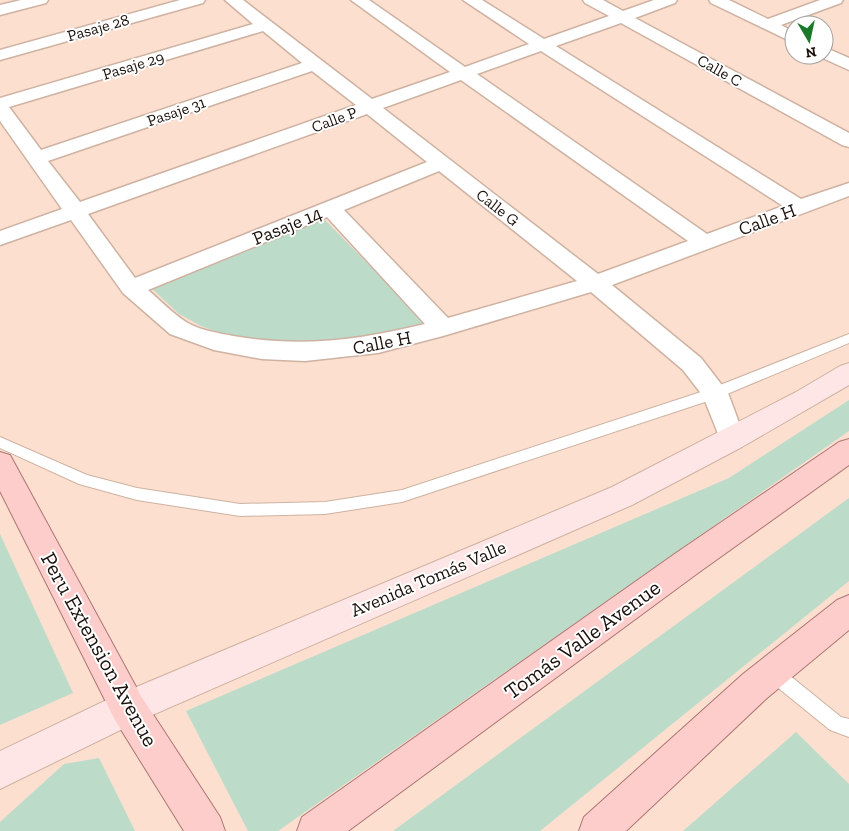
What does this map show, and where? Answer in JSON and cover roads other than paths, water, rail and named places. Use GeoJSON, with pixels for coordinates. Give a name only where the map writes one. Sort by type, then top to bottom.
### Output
{"type":"FeatureCollection","features":[{"type":"Feature","properties":{"kind":"main road","name":"Avenida Tomás Valle"},"geometry":{"type":"LineString","coordinates":[[0,770],[128,708],[622,496],[806,400],[849,373]]}},
{"type":"Feature","properties":{"kind":"main road","name":"Tomás Valle Avenue"},"geometry":{"type":"LineString","coordinates":[[316,831],[687,563],[849,450]]}},
{"type":"Feature","properties":{"kind":"main road","name":"Peru Extension Avenue"},"geometry":{"type":"LineString","coordinates":[[0,463],[128,708],[206,831]]}},
{"type":"Feature","properties":{"kind":"main road"},"geometry":{"type":"LineString","coordinates":[[598,831],[772,672],[849,610]]}},
{"type":"Feature","properties":{"kind":"street"},"geometry":{"type":"LineString","coordinates":[[0,10],[40,0]]}},
{"type":"Feature","properties":{"kind":"street","name":"Pasaje 28"},"geometry":{"type":"LineString","coordinates":[[0,55],[197,0]]}},
{"type":"Feature","properties":{"kind":"street","name":"Calle G"},"geometry":{"type":"LineString","coordinates":[[233,0],[596,283],[692,364],[715,393],[732,440]]}},
{"type":"Feature","properties":{"kind":"street"},"geometry":{"type":"LineString","coordinates":[[359,0],[704,242]]}},
{"type":"Feature","properties":{"kind":"street"},"geometry":{"type":"LineString","coordinates":[[471,0],[799,206]]}},
{"type":"Feature","properties":{"kind":"street","name":"Calle C"},"geometry":{"type":"LineString","coordinates":[[591,0],[849,141]]}},
{"type":"Feature","properties":{"kind":"street","name":"Calle P"},"geometry":{"type":"LineString","coordinates":[[0,238],[669,0]]}},
{"type":"Feature","properties":{"kind":"street"},"geometry":{"type":"LineString","coordinates":[[717,0],[784,33]]}},
{"type":"Feature","properties":{"kind":"street"},"geometry":{"type":"LineString","coordinates":[[767,24],[835,0]]}},
{"type":"Feature","properties":{"kind":"street"},"geometry":{"type":"LineString","coordinates":[[841,0],[849,4]]}},
{"type":"Feature","properties":{"kind":"street","name":"Pasaje 29"},"geometry":{"type":"LineString","coordinates":[[0,106],[266,25]]}},
{"type":"Feature","properties":{"kind":"street"},"geometry":{"type":"LineString","coordinates":[[834,57],[849,64]]}},
{"type":"Feature","properties":{"kind":"street","name":"Pasaje 31"},"geometry":{"type":"LineString","coordinates":[[37,158],[315,64]]}},
{"type":"Feature","properties":{"kind":"street","name":"Calle H"},"geometry":{"type":"LineString","coordinates":[[0,106],[131,288],[178,328],[214,341],[262,350],[305,352],[333,350],[378,344],[443,328],[596,283],[849,189]]}},
{"type":"Feature","properties":{"kind":"street","name":"Pasaje 14"},"geometry":{"type":"LineString","coordinates":[[131,288],[442,163]]}},
{"type":"Feature","properties":{"kind":"street"},"geometry":{"type":"LineString","coordinates":[[330,208],[443,328]]}},
{"type":"Feature","properties":{"kind":"lane"},"geometry":{"type":"LineString","coordinates":[[0,442],[84,480],[137,494],[240,510],[325,508],[402,496],[715,393],[849,338]]}},
{"type":"Feature","properties":{"kind":"lane"},"geometry":{"type":"LineString","coordinates":[[772,672],[836,724],[849,728]]}}]}
